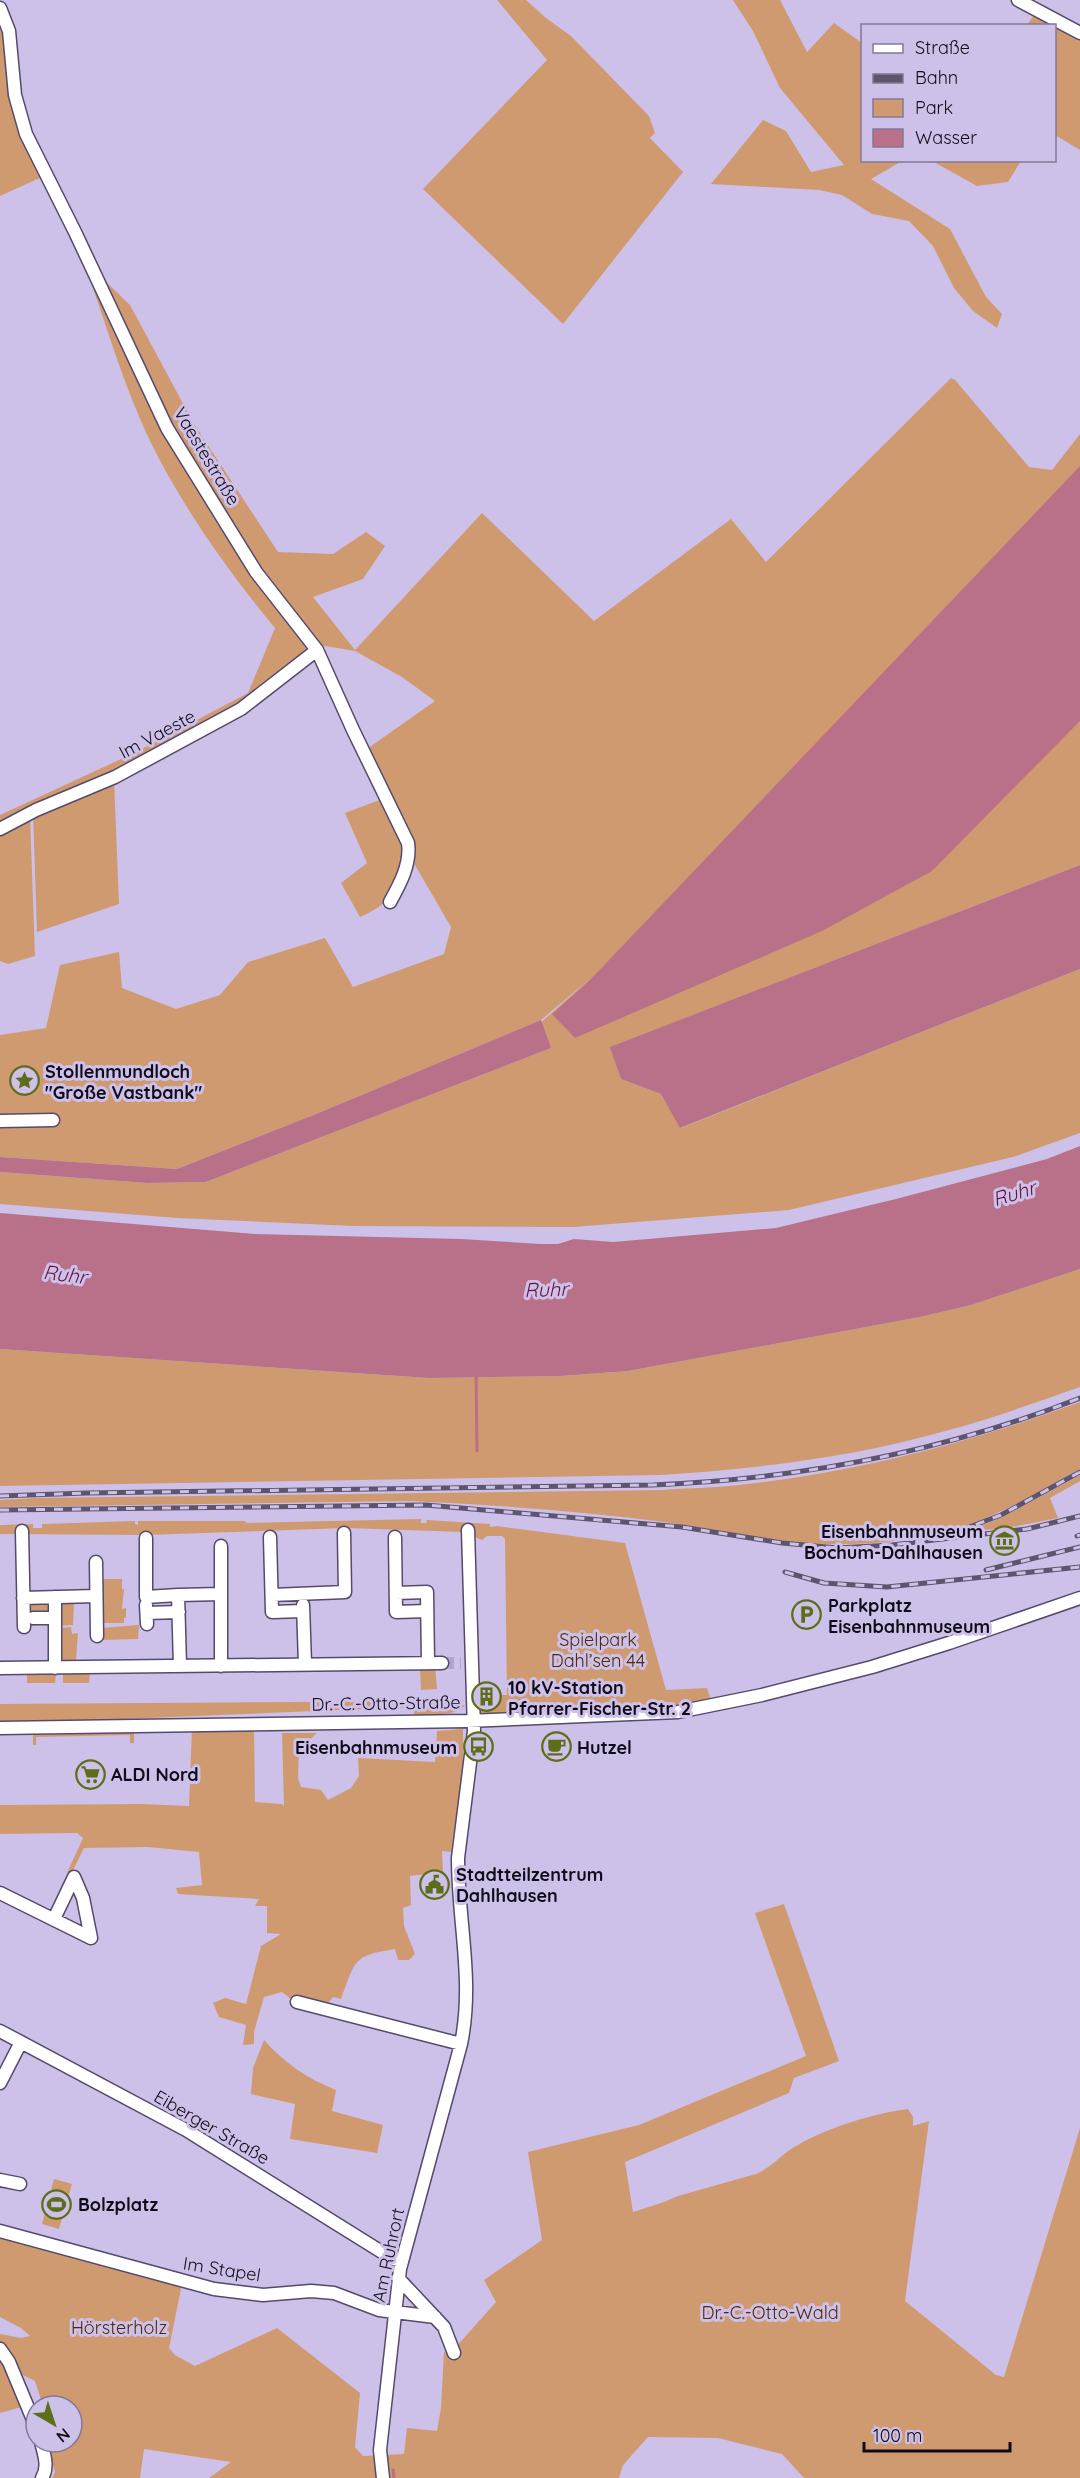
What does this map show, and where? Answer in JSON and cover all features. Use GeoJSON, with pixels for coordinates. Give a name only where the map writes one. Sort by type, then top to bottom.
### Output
{"type":"FeatureCollection","features":[{"type":"Feature","properties":{"kind":"street"},"geometry":{"type":"LineString","coordinates":[[1018,0],[1080,33]]}},
{"type":"Feature","properties":{"kind":"street","name":"Vaestestraße"},"geometry":{"type":"LineString","coordinates":[[0,8],[9,31],[15,95],[26,134],[75,232],[167,428],[256,572],[317,650],[408,843],[409,854],[400,884],[390,902]]}},
{"type":"Feature","properties":{"kind":"street","name":"Im Vaeste"},"geometry":{"type":"LineString","coordinates":[[0,829],[36,810],[115,777],[241,709],[317,650]]}},
{"type":"Feature","properties":{"kind":"street"},"geometry":{"type":"LineString","coordinates":[[0,1121],[53,1120]]}},
{"type":"Feature","properties":{"kind":"street","name":"Am Ruhrort"},"geometry":{"type":"LineString","coordinates":[[383,2478],[380,2450],[394,2313],[402,2261],[461,2044],[468,2000],[458,1892],[458,1858],[474,1731],[466,1663],[468,1530]]}},
{"type":"Feature","properties":{"kind":"street"},"geometry":{"type":"LineString","coordinates":[[22,1531],[24,1598],[28,1623],[55,1618]]}},
{"type":"Feature","properties":{"kind":"street"},"geometry":{"type":"LineString","coordinates":[[272,1595],[345,1592],[344,1533]]}},
{"type":"Feature","properties":{"kind":"street"},"geometry":{"type":"LineString","coordinates":[[270,1537],[272,1612],[303,1611]]}},
{"type":"Feature","properties":{"kind":"street"},"geometry":{"type":"LineString","coordinates":[[395,1537],[396,1612],[428,1611]]}},
{"type":"Feature","properties":{"kind":"street"},"geometry":{"type":"LineString","coordinates":[[146,1538],[147,1618],[179,1612]]}},
{"type":"Feature","properties":{"kind":"street"},"geometry":{"type":"LineString","coordinates":[[221,1546],[221,1666]]}},
{"type":"Feature","properties":{"kind":"street"},"geometry":{"type":"LineString","coordinates":[[96,1562],[97,1636]]}},
{"type":"Feature","properties":{"kind":"street"},"geometry":{"type":"LineString","coordinates":[[396,1593],[427,1592],[428,1663]]}},
{"type":"Feature","properties":{"kind":"street"},"geometry":{"type":"LineString","coordinates":[[146,1597],[221,1594]]}},
{"type":"Feature","properties":{"kind":"street"},"geometry":{"type":"LineString","coordinates":[[303,1594],[304,1664]]}},
{"type":"Feature","properties":{"kind":"street"},"geometry":{"type":"LineString","coordinates":[[178,1595],[180,1666]]}},
{"type":"Feature","properties":{"kind":"street"},"geometry":{"type":"LineString","coordinates":[[24,1598],[96,1596]]}},
{"type":"Feature","properties":{"kind":"street"},"geometry":{"type":"LineString","coordinates":[[55,1598],[55,1668]]}},
{"type":"Feature","properties":{"kind":"street","name":"Dr.-C.-Otto-Straße"},"geometry":{"type":"LineString","coordinates":[[0,1728],[474,1720],[678,1712],[809,1684],[883,1664],[1080,1598]]}},
{"type":"Feature","properties":{"kind":"street"},"geometry":{"type":"LineString","coordinates":[[0,1668],[442,1663]]}},
{"type":"Feature","properties":{"kind":"street"},"geometry":{"type":"LineString","coordinates":[[0,1893],[95,1942],[90,1909],[79,1881],[74,1877],[54,1919]]}},
{"type":"Feature","properties":{"kind":"street"},"geometry":{"type":"LineString","coordinates":[[297,2002],[461,2044]]}},
{"type":"Feature","properties":{"kind":"street","name":"Eiberger Straße"},"geometry":{"type":"LineString","coordinates":[[0,2031],[186,2130],[393,2259],[402,2261]]}},
{"type":"Feature","properties":{"kind":"street"},"geometry":{"type":"LineString","coordinates":[[0,2084],[21,2042]]}},
{"type":"Feature","properties":{"kind":"street"},"geometry":{"type":"LineString","coordinates":[[0,2180],[20,2184]]}},
{"type":"Feature","properties":{"kind":"street","name":"Im Stapel"},"geometry":{"type":"LineString","coordinates":[[0,2231],[214,2289],[263,2295],[311,2291],[334,2293],[394,2313],[435,2317]]}},
{"type":"Feature","properties":{"kind":"street"},"geometry":{"type":"LineString","coordinates":[[399,2278],[447,2332],[454,2353]]}},
{"type":"Feature","properties":{"kind":"street"},"geometry":{"type":"LineString","coordinates":[[0,2349],[9,2362],[24,2398]]}},
{"type":"Feature","properties":{"kind":"street"},"geometry":{"type":"LineString","coordinates":[[42,2478],[46,2472],[44,2454]]}},
{"type":"Feature","properties":{"kind":"green space"},"geometry":{"type":"Polygon","coordinates":[[[497,0],[526,0],[571,36],[649,116],[655,133],[650,138],[683,172],[563,324],[423,189],[547,60],[497,0]]]}},
{"type":"Feature","properties":{"kind":"green space"},"geometry":{"type":"Polygon","coordinates":[[[733,0],[780,0],[807,52],[834,23],[861,42],[861,162],[900,162],[871,179],[950,229],[986,297],[1002,314],[997,328],[973,311],[954,288],[933,246],[909,221],[872,214],[842,195],[819,190],[711,184],[763,120],[786,131],[811,172],[844,165],[780,88],[753,31],[733,0]]]}},
{"type":"Feature","properties":{"kind":"green space"},"geometry":{"type":"Polygon","coordinates":[[[1037,11],[1080,35],[1080,150],[1056,136],[1056,24],[1027,24],[1037,11]]]}},
{"type":"Feature","properties":{"kind":"green space"},"geometry":{"type":"Polygon","coordinates":[[[0,26],[42,177],[0,196],[0,26]]]}},
{"type":"Feature","properties":{"kind":"green space"},"geometry":{"type":"Polygon","coordinates":[[[934,162],[1020,162],[1008,182],[977,186],[934,162]]]}},
{"type":"Feature","properties":{"kind":"green space"},"geometry":{"type":"Polygon","coordinates":[[[102,278],[130,305],[194,424],[278,552],[333,554],[366,532],[385,546],[363,579],[313,597],[355,650],[482,513],[594,621],[731,519],[766,562],[951,378],[1029,467],[1052,470],[1080,434],[1080,865],[611,1047],[621,1079],[661,1094],[681,1128],[1080,969],[1080,1133],[1013,1157],[789,1210],[573,1227],[353,1226],[177,1218],[0,1204],[0,1172],[147,1183],[206,1182],[551,1048],[539,1024],[592,977],[541,1020],[177,1169],[0,1157],[0,1035],[46,1028],[60,965],[119,952],[122,988],[176,1009],[220,995],[248,962],[325,938],[353,987],[444,954],[451,927],[408,853],[403,852],[396,884],[387,899],[360,917],[341,883],[367,863],[345,813],[390,796],[367,749],[435,701],[402,677],[355,651],[319,645],[241,708],[0,827],[0,815],[132,754],[248,693],[275,628],[207,538],[150,441],[127,386],[94,291],[102,278]]]}},
{"type":"Feature","properties":{"kind":"green space"},"geometry":{"type":"Polygon","coordinates":[[[114,779],[119,904],[37,932],[33,813],[114,779]]]}},
{"type":"Feature","properties":{"kind":"green space"},"geometry":{"type":"Polygon","coordinates":[[[30,816],[35,956],[8,964],[0,961],[0,832],[30,816]]]}},
{"type":"Feature","properties":{"kind":"green space"},"geometry":{"type":"Polygon","coordinates":[[[1080,1269],[1080,1387],[966,1425],[878,1448],[769,1465],[660,1475],[0,1486],[0,1349],[429,1378],[562,1376],[628,1371],[920,1317],[971,1305],[1080,1269]]]}},
{"type":"Feature","properties":{"kind":"green space"},"geometry":{"type":"Polygon","coordinates":[[[1080,1402],[1080,1469],[1014,1505],[962,1527],[904,1540],[884,1542],[801,1543],[679,1524],[601,1515],[410,1501],[0,1507],[0,1500],[35,1498],[662,1490],[730,1486],[826,1472],[912,1454],[1039,1417],[1080,1402]]]}},
{"type":"Feature","properties":{"kind":"green space"},"geometry":{"type":"Polygon","coordinates":[[[1080,1475],[1080,1481],[1050,1498],[1058,1518],[1007,1528],[983,1530],[981,1526],[1003,1517],[1080,1475]]]}},
{"type":"Feature","properties":{"kind":"green space","name":"Spielpark Dahl’sen 44"},"geometry":{"type":"Polygon","coordinates":[[[421,1519],[421,1523],[426,1523],[427,1520],[490,1524],[490,1527],[497,1526],[625,1543],[666,1690],[707,1688],[711,1700],[666,1706],[478,1714],[477,1695],[507,1695],[505,1539],[502,1536],[487,1536],[482,1540],[463,1532],[346,1528],[146,1535],[0,1534],[0,1525],[33,1524],[33,1528],[42,1528],[42,1524],[135,1521],[138,1525],[138,1521],[244,1521],[247,1523],[421,1519]]]}},
{"type":"Feature","properties":{"kind":"green space"},"geometry":{"type":"Polygon","coordinates":[[[101,1579],[122,1579],[122,1589],[124,1589],[122,1609],[126,1608],[124,1623],[101,1623],[101,1579]]]}},
{"type":"Feature","properties":{"kind":"green space"},"geometry":{"type":"Polygon","coordinates":[[[70,1599],[71,1603],[74,1603],[73,1625],[58,1626],[56,1623],[48,1626],[46,1624],[24,1627],[27,1604],[70,1599]]]}},
{"type":"Feature","properties":{"kind":"green space"},"geometry":{"type":"Polygon","coordinates":[[[139,1625],[138,1639],[101,1640],[101,1628],[139,1625]]]}},
{"type":"Feature","properties":{"kind":"green space"},"geometry":{"type":"Polygon","coordinates":[[[71,1627],[72,1634],[78,1633],[76,1660],[82,1660],[81,1664],[60,1665],[60,1628],[71,1627]]]}},
{"type":"Feature","properties":{"kind":"green space"},"geometry":{"type":"Polygon","coordinates":[[[435,1666],[437,1689],[421,1690],[420,1667],[435,1666]]]}},
{"type":"Feature","properties":{"kind":"green space"},"geometry":{"type":"Polygon","coordinates":[[[56,1672],[55,1683],[27,1683],[27,1673],[56,1672]]]}},
{"type":"Feature","properties":{"kind":"green space"},"geometry":{"type":"Polygon","coordinates":[[[63,1673],[90,1673],[89,1683],[63,1683],[63,1673]]]}},
{"type":"Feature","properties":{"kind":"green space"},"geometry":{"type":"Polygon","coordinates":[[[460,1701],[461,1705],[465,1705],[461,1710],[414,1716],[414,1707],[100,1720],[0,1721],[0,1704],[460,1701]]]}},
{"type":"Feature","properties":{"kind":"green space"},"geometry":{"type":"Polygon","coordinates":[[[192,1728],[254,1728],[255,1802],[284,1806],[282,1733],[317,1733],[299,1749],[298,1778],[301,1787],[321,1790],[328,1800],[351,1788],[359,1776],[358,1758],[435,1762],[437,1731],[463,1729],[463,1768],[451,1852],[442,1851],[443,1872],[410,1876],[411,1905],[403,1908],[404,1926],[415,1954],[409,1960],[398,1960],[395,1949],[363,1958],[353,1968],[341,1999],[333,1997],[326,2006],[291,1999],[282,1992],[264,1997],[254,2032],[254,2044],[243,2045],[246,2025],[219,2017],[213,2003],[225,1998],[246,2004],[261,1946],[281,1934],[267,1933],[267,1906],[255,1906],[259,1899],[178,1894],[176,1888],[202,1885],[199,1852],[148,1847],[84,1848],[72,1872],[67,1873],[83,1838],[77,1833],[0,1834],[0,1805],[189,1806],[192,1728]]]}},
{"type":"Feature","properties":{"kind":"green space"},"geometry":{"type":"Polygon","coordinates":[[[134,1733],[134,1743],[130,1743],[130,1735],[36,1737],[36,1745],[33,1745],[33,1735],[134,1733]]]}},
{"type":"Feature","properties":{"kind":"green space","name":"Dr.-C.-Otto-Wald"},"geometry":{"type":"Polygon","coordinates":[[[784,1904],[839,2061],[794,2078],[789,2093],[625,2162],[633,2212],[678,2196],[756,2174],[792,2148],[836,2127],[908,2109],[913,2117],[913,2126],[929,2121],[905,2301],[996,2375],[1004,2377],[1080,2128],[1080,2478],[804,2478],[782,2454],[718,2438],[648,2437],[623,2465],[619,2478],[209,2478],[231,2462],[144,2449],[140,2478],[52,2478],[55,2472],[50,2454],[84,2454],[84,2394],[39,2394],[35,2381],[11,2369],[22,2407],[0,2413],[0,2334],[21,2338],[30,2336],[21,2328],[0,2317],[0,2236],[178,2285],[181,2289],[169,2348],[175,2355],[195,2366],[277,2328],[360,2393],[355,2447],[363,2456],[404,2454],[407,2428],[437,2431],[441,2408],[444,2352],[456,2347],[496,2302],[484,2280],[542,2240],[528,2152],[639,2125],[806,2056],[755,1913],[784,1904]]]}},
{"type":"Feature","properties":{"kind":"green space"},"geometry":{"type":"Polygon","coordinates":[[[264,2040],[279,2056],[297,2069],[336,2090],[332,2111],[383,2125],[377,2153],[290,2139],[295,2104],[251,2094],[253,2068],[264,2040]]]}},
{"type":"Feature","properties":{"kind":"green space","name":"Bolzplatz"},"geometry":{"type":"Polygon","coordinates":[[[54,2179],[72,2184],[59,2229],[42,2224],[54,2179]]]}},
{"type":"Feature","properties":{"kind":"water"},"geometry":{"type":"Polygon","coordinates":[[[1080,466],[1080,721],[932,871],[822,931],[575,1038],[552,1014],[589,981],[1080,466]]]}},
{"type":"Feature","properties":{"kind":"water"},"geometry":{"type":"Polygon","coordinates":[[[1080,865],[1080,969],[680,1128],[661,1094],[621,1079],[610,1047],[1080,865]]]}},
{"type":"Feature","properties":{"kind":"water"},"geometry":{"type":"Polygon","coordinates":[[[541,1020],[551,1048],[206,1182],[147,1183],[0,1172],[0,1157],[177,1169],[541,1020]]]}},
{"type":"Feature","properties":{"kind":"water","name":"Ruhr"},"geometry":{"type":"Polygon","coordinates":[[[1080,1146],[1080,1269],[971,1305],[920,1317],[628,1371],[561,1376],[429,1378],[0,1349],[0,1213],[255,1234],[461,1239],[540,1244],[558,1244],[574,1239],[613,1242],[776,1228],[1047,1159],[1080,1146]]]}},
{"type":"Feature","properties":{"kind":"waterway"},"geometry":{"type":"LineString","coordinates":[[476,1374],[477,1451]]}},
{"type":"Feature","properties":{"kind":"waterway"},"geometry":{"type":"LineString","coordinates":[[393,2470],[394,2478]]}},
{"type":"Feature","properties":{"kind":"tunnel"},"geometry":{"type":"LineString","coordinates":[[442,1663],[461,1663]]}},
{"type":"Feature","properties":{"kind":"railway"},"geometry":{"type":"LineString","coordinates":[[0,1496],[653,1485],[708,1482],[870,1460],[976,1434],[1080,1398]]}},
{"type":"Feature","properties":{"kind":"railway"},"geometry":{"type":"LineString","coordinates":[[959,1531],[1001,1515],[1080,1472]]}},
{"type":"Feature","properties":{"kind":"railway"},"geometry":{"type":"LineString","coordinates":[[0,1510],[426,1505],[682,1527],[782,1543],[838,1548],[892,1545],[1027,1529],[1080,1516]]}},
{"type":"Feature","properties":{"kind":"railway"},"geometry":{"type":"LineString","coordinates":[[986,1570],[1080,1547]]}},
{"type":"Feature","properties":{"kind":"railway"},"geometry":{"type":"LineString","coordinates":[[785,1572],[824,1583],[887,1587],[1080,1567]]}},
{"type":"Feature","properties":{"kind":"place","name":"Stollenmundloch \"Große Vastbank\""},"geometry":{"type":"Point","coordinates":[24,1081]}},
{"type":"Feature","properties":{"kind":"place","name":"Eisenbahnmuseum Bochum-Dahlhausen"},"geometry":{"type":"Point","coordinates":[1004,1541]}},
{"type":"Feature","properties":{"kind":"place","name":"Parkplatz Eisenbahnmuseum"},"geometry":{"type":"Point","coordinates":[807,1615]}},
{"type":"Feature","properties":{"kind":"place","name":"10 kV-Station Pfarrer-Fischer-Str. 2"},"geometry":{"type":"Point","coordinates":[487,1697]}},
{"type":"Feature","properties":{"kind":"place","name":"Eisenbahnmuseum"},"geometry":{"type":"Point","coordinates":[478,1747]}},
{"type":"Feature","properties":{"kind":"place","name":"Hutzel"},"geometry":{"type":"Point","coordinates":[556,1747]}},
{"type":"Feature","properties":{"kind":"place","name":"ALDI Nord"},"geometry":{"type":"Point","coordinates":[90,1774]}},
{"type":"Feature","properties":{"kind":"place","name":"Stadtteilzentrum Dahlhausen"},"geometry":{"type":"Point","coordinates":[435,1884]}},
{"type":"Feature","properties":{"kind":"place","name":"Bolzplatz"},"geometry":{"type":"Point","coordinates":[57,2204]}},
{"type":"Feature","properties":{"kind":"park label","name":"Hörsterholz"},"geometry":{"type":"Point","coordinates":[119,2327]}}]}
